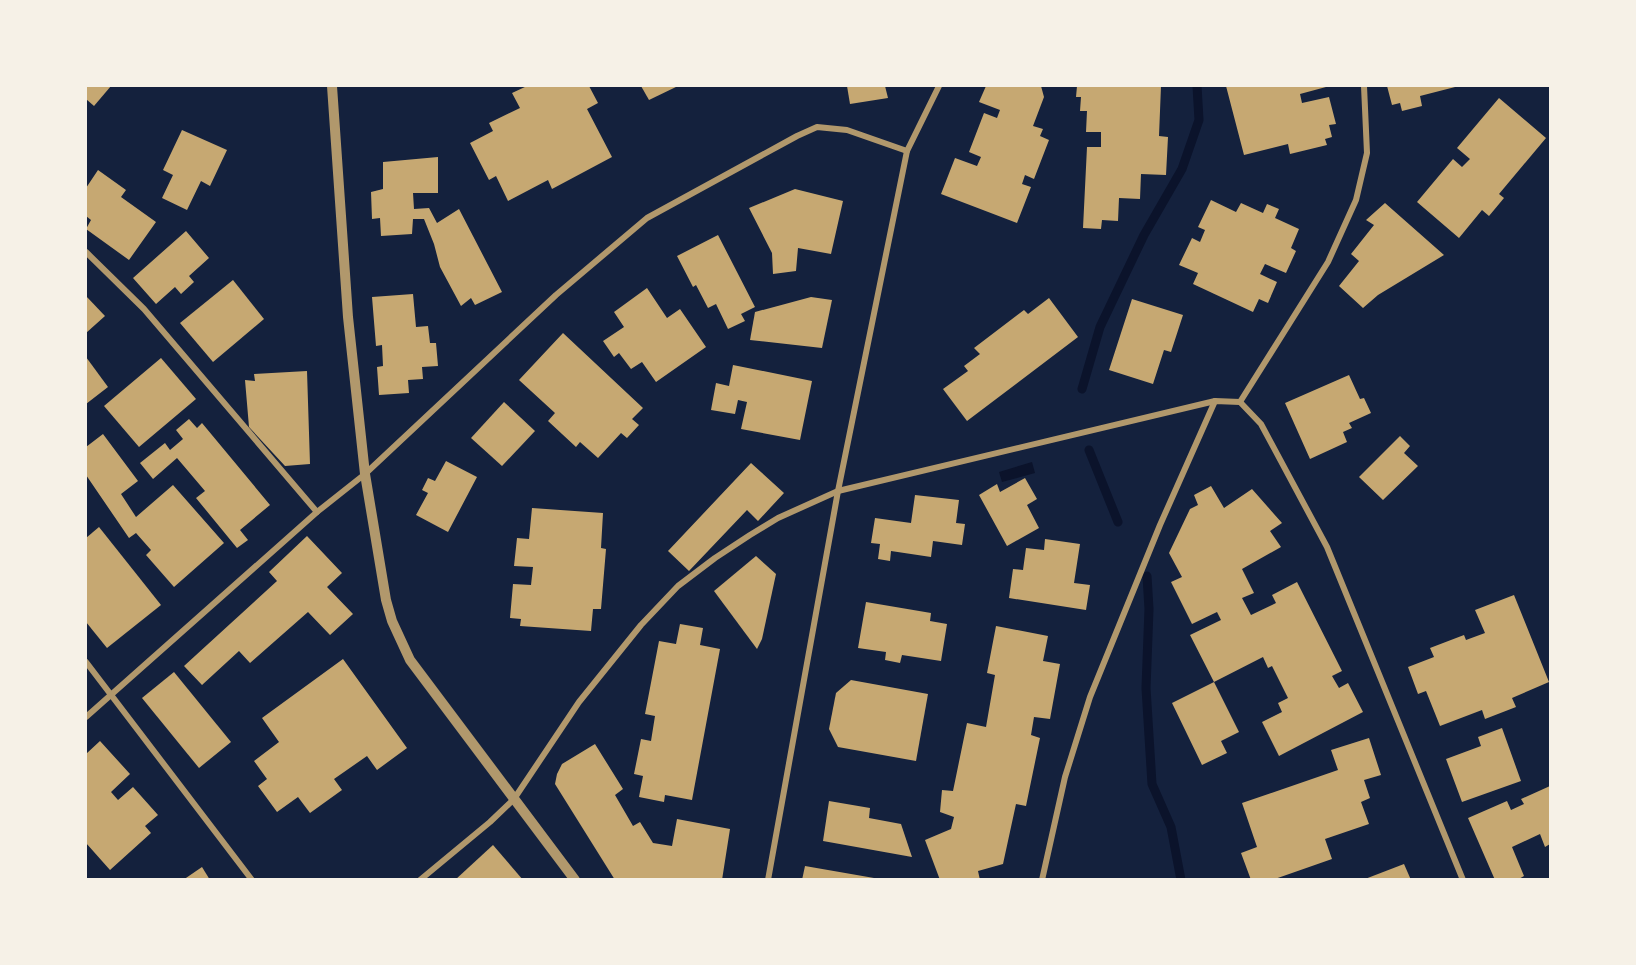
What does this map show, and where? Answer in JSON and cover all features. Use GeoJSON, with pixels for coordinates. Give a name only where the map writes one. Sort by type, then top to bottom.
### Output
{"type":"FeatureCollection","features":[{"type":"Feature","properties":{"kind":"street"},"geometry":{"type":"LineString","coordinates":[[332,86],[348,317],[365,474],[386,600],[392,621],[410,660],[574,879]]}},
{"type":"Feature","properties":{"kind":"street"},"geometry":{"type":"LineString","coordinates":[[768,879],[838,491],[907,151],[939,86]]}},
{"type":"Feature","properties":{"kind":"street"},"geometry":{"type":"LineString","coordinates":[[1240,402],[1328,262],[1356,200],[1367,153],[1364,86]]}},
{"type":"Feature","properties":{"kind":"street"},"geometry":{"type":"LineString","coordinates":[[86,717],[317,512],[365,474],[556,295],[647,218],[797,136],[818,128],[847,130],[907,151]]}},
{"type":"Feature","properties":{"kind":"street"},"geometry":{"type":"LineString","coordinates":[[86,252],[144,309],[317,512]]}},
{"type":"Feature","properties":{"kind":"street"},"geometry":{"type":"LineString","coordinates":[[1042,879],[1065,777],[1090,697],[1160,525],[1215,401]]}},
{"type":"Feature","properties":{"kind":"street"},"geometry":{"type":"LineString","coordinates":[[420,879],[490,822],[513,799],[579,702],[641,625],[678,586],[715,558],[778,518],[838,491],[1215,401],[1240,402],[1261,424],[1327,547],[1463,879]]}},
{"type":"Feature","properties":{"kind":"street"},"geometry":{"type":"LineString","coordinates":[[86,662],[252,879]]}},
{"type":"Feature","properties":{"kind":"water"},"geometry":{"type":"Polygon","coordinates":[[[1032,462],[1035,473],[1002,482],[999,472],[1032,462]]]}},
{"type":"Feature","properties":{"kind":"building"},"geometry":{"type":"Polygon","coordinates":[[[86,86],[111,86],[94,106],[86,99],[86,86]]]}},
{"type":"Feature","properties":{"kind":"building"},"geometry":{"type":"Polygon","coordinates":[[[527,86],[589,86],[598,103],[587,109],[612,157],[552,189],[548,180],[508,201],[496,176],[489,180],[470,143],[493,131],[489,123],[520,108],[512,93],[527,86]]]}},
{"type":"Feature","properties":{"kind":"building"},"geometry":{"type":"Polygon","coordinates":[[[641,86],[678,86],[649,100],[641,86]]]}},
{"type":"Feature","properties":{"kind":"building"},"geometry":{"type":"Polygon","coordinates":[[[847,86],[885,86],[888,98],[850,104],[847,86]]]}},
{"type":"Feature","properties":{"kind":"building"},"geometry":{"type":"Polygon","coordinates":[[[986,86],[1041,86],[1044,97],[1033,126],[1043,129],[1040,136],[1049,140],[1034,179],[1025,175],[1022,184],[1031,187],[1017,223],[941,194],[955,158],[977,166],[981,157],[969,152],[984,113],[997,118],[1000,110],[979,102],[986,86]]]}},
{"type":"Feature","properties":{"kind":"building"},"geometry":{"type":"Polygon","coordinates":[[[1077,86],[1161,86],[1159,136],[1168,137],[1166,175],[1141,174],[1140,199],[1119,198],[1118,221],[1102,220],[1101,229],[1083,228],[1087,147],[1101,147],[1101,132],[1086,132],[1087,111],[1080,111],[1081,97],[1076,97],[1077,86]]]}},
{"type":"Feature","properties":{"kind":"building"},"geometry":{"type":"Polygon","coordinates":[[[1226,86],[1326,86],[1300,94],[1302,103],[1329,97],[1336,124],[1329,125],[1332,137],[1325,139],[1327,145],[1290,154],[1288,144],[1244,155],[1226,86]]]}},
{"type":"Feature","properties":{"kind":"building"},"geometry":{"type":"Polygon","coordinates":[[[1387,86],[1459,86],[1420,96],[1422,106],[1402,111],[1400,103],[1392,105],[1387,86]]]}},
{"type":"Feature","properties":{"kind":"building"},"geometry":{"type":"Polygon","coordinates":[[[1499,98],[1546,138],[1499,194],[1504,198],[1489,216],[1482,210],[1459,238],[1417,202],[1453,159],[1462,167],[1470,159],[1457,148],[1499,98]]]}},
{"type":"Feature","properties":{"kind":"building"},"geometry":{"type":"Polygon","coordinates":[[[182,130],[227,150],[210,186],[201,181],[187,210],[162,198],[173,175],[163,170],[182,130]]]}},
{"type":"Feature","properties":{"kind":"building"},"geometry":{"type":"Polygon","coordinates":[[[438,157],[438,193],[413,193],[414,209],[429,208],[437,223],[459,209],[502,292],[475,305],[471,298],[461,306],[440,267],[424,219],[413,219],[412,234],[381,236],[380,218],[372,219],[371,192],[383,189],[383,162],[438,157]]]}},
{"type":"Feature","properties":{"kind":"building"},"geometry":{"type":"Polygon","coordinates":[[[98,170],[126,190],[121,197],[156,222],[129,260],[86,229],[91,220],[86,216],[86,188],[98,170]]]}},
{"type":"Feature","properties":{"kind":"building"},"geometry":{"type":"Polygon","coordinates":[[[795,189],[843,201],[831,254],[798,248],[796,271],[773,274],[772,253],[749,208],[795,189]]]}},
{"type":"Feature","properties":{"kind":"building"},"geometry":{"type":"Polygon","coordinates":[[[1211,200],[1236,212],[1241,203],[1263,213],[1267,204],[1279,209],[1275,218],[1299,229],[1291,248],[1296,251],[1286,273],[1265,264],[1260,274],[1277,282],[1268,303],[1259,299],[1253,312],[1193,284],[1198,273],[1179,265],[1192,238],[1200,242],[1205,230],[1198,227],[1211,200]]]}},
{"type":"Feature","properties":{"kind":"building"},"geometry":{"type":"Polygon","coordinates":[[[1385,203],[1444,255],[1378,295],[1363,308],[1339,286],[1359,261],[1351,254],[1374,225],[1366,220],[1385,203]]]}},
{"type":"Feature","properties":{"kind":"building"},"geometry":{"type":"Polygon","coordinates":[[[186,231],[209,258],[189,276],[194,282],[181,294],[175,287],[156,304],[133,278],[186,231]]]}},
{"type":"Feature","properties":{"kind":"building"},"geometry":{"type":"Polygon","coordinates":[[[718,235],[755,307],[741,314],[745,321],[728,329],[716,304],[708,308],[696,285],[693,287],[677,256],[718,235]]]}},
{"type":"Feature","properties":{"kind":"building"},"geometry":{"type":"Polygon","coordinates":[[[233,280],[264,319],[213,362],[180,323],[233,280]]]}},
{"type":"Feature","properties":{"kind":"building"},"geometry":{"type":"Polygon","coordinates":[[[647,288],[667,318],[680,309],[706,347],[656,382],[642,362],[631,369],[619,353],[614,357],[603,341],[624,327],[614,312],[647,288]]]}},
{"type":"Feature","properties":{"kind":"building"},"geometry":{"type":"Polygon","coordinates":[[[413,294],[416,327],[428,326],[430,343],[436,343],[438,366],[422,367],[423,379],[408,380],[409,393],[379,395],[377,367],[383,366],[382,345],[376,346],[372,297],[413,294]]]}},
{"type":"Feature","properties":{"kind":"building"},"geometry":{"type":"Polygon","coordinates":[[[86,296],[105,316],[86,333],[86,296]]]}},
{"type":"Feature","properties":{"kind":"building"},"geometry":{"type":"Polygon","coordinates":[[[811,297],[832,300],[822,348],[750,340],[755,312],[811,297]]]}},
{"type":"Feature","properties":{"kind":"building"},"geometry":{"type":"Polygon","coordinates":[[[1049,298],[1078,337],[967,421],[943,389],[968,371],[964,366],[980,354],[974,348],[1024,310],[1028,314],[1049,298]]]}},
{"type":"Feature","properties":{"kind":"building"},"geometry":{"type":"Polygon","coordinates":[[[1132,299],[1183,315],[1171,352],[1164,350],[1153,384],[1109,370],[1132,299]]]}},
{"type":"Feature","properties":{"kind":"building"},"geometry":{"type":"Polygon","coordinates":[[[563,333],[643,408],[632,419],[639,425],[627,438],[621,433],[598,458],[580,442],[576,447],[548,421],[555,413],[519,380],[563,333]]]}},
{"type":"Feature","properties":{"kind":"building"},"geometry":{"type":"Polygon","coordinates":[[[86,357],[108,387],[86,404],[86,357]]]}},
{"type":"Feature","properties":{"kind":"building"},"geometry":{"type":"Polygon","coordinates":[[[161,358],[196,399],[139,447],[104,406],[161,358]]]}},
{"type":"Feature","properties":{"kind":"building"},"geometry":{"type":"Polygon","coordinates":[[[733,365],[812,381],[800,440],[741,429],[747,402],[738,400],[735,414],[711,410],[716,383],[729,386],[733,365]]]}},
{"type":"Feature","properties":{"kind":"building"},"geometry":{"type":"Polygon","coordinates":[[[307,371],[310,464],[285,466],[249,427],[245,380],[255,381],[254,374],[307,371]]]}},
{"type":"Feature","properties":{"kind":"building"},"geometry":{"type":"Polygon","coordinates":[[[1349,375],[1360,399],[1364,398],[1371,413],[1349,423],[1352,428],[1343,432],[1347,442],[1310,459],[1285,403],[1349,375]]]}},
{"type":"Feature","properties":{"kind":"building"},"geometry":{"type":"Polygon","coordinates":[[[504,402],[535,431],[502,466],[471,438],[504,402]]]}},
{"type":"Feature","properties":{"kind":"building"},"geometry":{"type":"Polygon","coordinates":[[[189,419],[197,428],[202,423],[270,505],[240,530],[248,540],[237,548],[196,498],[205,491],[177,458],[153,479],[140,463],[165,443],[170,450],[183,439],[176,430],[189,419]]]}},
{"type":"Feature","properties":{"kind":"building"},"geometry":{"type":"Polygon","coordinates":[[[103,434],[138,481],[121,494],[136,517],[173,485],[224,543],[174,587],[146,555],[151,550],[136,533],[129,538],[86,475],[86,447],[103,434]]]}},
{"type":"Feature","properties":{"kind":"building"},"geometry":{"type":"Polygon","coordinates":[[[1400,436],[1410,446],[1404,453],[1418,466],[1383,500],[1359,477],[1400,436]]]}},
{"type":"Feature","properties":{"kind":"building"},"geometry":{"type":"Polygon","coordinates":[[[446,461],[477,477],[448,532],[416,515],[428,493],[422,490],[428,478],[435,481],[446,461]]]}},
{"type":"Feature","properties":{"kind":"building"},"geometry":{"type":"Polygon","coordinates":[[[751,463],[784,493],[758,521],[747,510],[689,571],[668,551],[751,463]]]}},
{"type":"Feature","properties":{"kind":"building"},"geometry":{"type":"Polygon","coordinates":[[[1025,478],[1037,499],[1027,505],[1039,528],[1007,546],[979,495],[997,484],[1000,492],[1025,478]]]}},
{"type":"Feature","properties":{"kind":"building"},"geometry":{"type":"Polygon","coordinates":[[[1211,486],[1224,508],[1252,489],[1282,523],[1270,531],[1281,547],[1242,569],[1254,593],[1242,598],[1251,615],[1276,603],[1272,595],[1297,582],[1342,671],[1332,676],[1339,688],[1348,683],[1363,712],[1279,756],[1262,722],[1282,712],[1278,703],[1288,698],[1272,666],[1268,668],[1263,657],[1214,682],[1190,635],[1221,620],[1217,612],[1192,624],[1171,582],[1182,577],[1169,553],[1190,509],[1198,505],[1194,495],[1211,486]]]}},
{"type":"Feature","properties":{"kind":"building"},"geometry":{"type":"Polygon","coordinates":[[[915,495],[959,500],[956,523],[965,524],[962,545],[933,541],[931,557],[891,551],[890,561],[878,559],[880,544],[871,543],[875,518],[911,523],[915,495]]]}},
{"type":"Feature","properties":{"kind":"building"},"geometry":{"type":"Polygon","coordinates":[[[532,508],[603,513],[601,548],[606,549],[601,609],[593,609],[591,631],[520,626],[521,619],[510,618],[513,584],[531,585],[533,567],[514,566],[517,538],[529,539],[532,508]]]}},
{"type":"Feature","properties":{"kind":"building"},"geometry":{"type":"Polygon","coordinates":[[[99,527],[161,605],[107,648],[86,622],[86,538],[99,527]]]}},
{"type":"Feature","properties":{"kind":"building"},"geometry":{"type":"Polygon","coordinates":[[[307,536],[342,573],[327,587],[353,614],[330,635],[308,612],[250,663],[239,651],[202,685],[184,666],[277,581],[269,572],[307,536]]]}},
{"type":"Feature","properties":{"kind":"building"},"geometry":{"type":"Polygon","coordinates":[[[1045,539],[1080,544],[1074,583],[1090,585],[1086,610],[1009,598],[1013,569],[1023,570],[1026,548],[1044,550],[1045,539]]]}},
{"type":"Feature","properties":{"kind":"building"},"geometry":{"type":"Polygon","coordinates":[[[756,556],[776,574],[762,639],[757,649],[714,591],[756,556]]]}},
{"type":"Feature","properties":{"kind":"building"},"geometry":{"type":"Polygon","coordinates":[[[1514,595],[1549,682],[1512,698],[1516,707],[1485,719],[1482,710],[1440,726],[1426,691],[1418,694],[1408,667],[1434,657],[1430,648],[1464,635],[1466,640],[1485,633],[1475,610],[1514,595]]]}},
{"type":"Feature","properties":{"kind":"building"},"geometry":{"type":"Polygon","coordinates":[[[866,602],[931,613],[930,621],[947,624],[941,661],[902,655],[900,663],[885,660],[886,652],[858,648],[866,602]]]}},
{"type":"Feature","properties":{"kind":"building"},"geometry":{"type":"Polygon","coordinates":[[[680,624],[703,628],[700,645],[720,649],[692,800],[665,795],[664,802],[639,797],[643,776],[634,774],[641,739],[651,741],[655,716],[645,714],[659,641],[676,644],[680,624]]]}},
{"type":"Feature","properties":{"kind":"building"},"geometry":{"type":"Polygon","coordinates":[[[996,626],[1048,636],[1043,661],[1060,664],[1050,719],[1034,717],[1031,735],[1040,738],[1026,806],[1016,804],[1003,864],[978,871],[980,880],[940,880],[925,840],[951,829],[954,817],[940,812],[942,790],[953,791],[967,723],[986,727],[995,675],[987,673],[996,626]]]}},
{"type":"Feature","properties":{"kind":"building"},"geometry":{"type":"Polygon","coordinates":[[[343,659],[407,748],[377,770],[367,756],[334,779],[342,790],[310,813],[298,797],[277,812],[258,786],[267,779],[254,761],[279,742],[262,718],[343,659]]]}},
{"type":"Feature","properties":{"kind":"building"},"geometry":{"type":"Polygon","coordinates":[[[174,672],[231,742],[199,768],[142,698],[174,672]]]}},
{"type":"Feature","properties":{"kind":"building"},"geometry":{"type":"Polygon","coordinates":[[[851,680],[928,694],[916,761],[838,747],[829,729],[836,693],[851,680]]]}},
{"type":"Feature","properties":{"kind":"building"},"geometry":{"type":"Polygon","coordinates":[[[1214,682],[1239,732],[1221,741],[1227,753],[1202,765],[1172,703],[1214,682]]]}},
{"type":"Feature","properties":{"kind":"building"},"geometry":{"type":"Polygon","coordinates":[[[1502,728],[1521,781],[1462,802],[1446,759],[1481,746],[1478,737],[1502,728]]]}},
{"type":"Feature","properties":{"kind":"building"},"geometry":{"type":"Polygon","coordinates":[[[1369,738],[1381,775],[1364,780],[1370,798],[1361,802],[1369,824],[1325,839],[1332,859],[1272,880],[1251,880],[1241,853],[1257,847],[1242,803],[1338,770],[1331,750],[1369,738]]]}},
{"type":"Feature","properties":{"kind":"building"},"geometry":{"type":"Polygon","coordinates":[[[100,741],[130,774],[111,792],[118,800],[133,787],[158,815],[145,826],[151,833],[110,870],[86,843],[86,754],[100,741]]]}},
{"type":"Feature","properties":{"kind":"building"},"geometry":{"type":"Polygon","coordinates":[[[595,744],[623,789],[615,795],[633,826],[640,822],[653,843],[672,846],[677,819],[730,829],[722,880],[615,880],[555,784],[562,764],[595,744]]]}},
{"type":"Feature","properties":{"kind":"building"},"geometry":{"type":"Polygon","coordinates":[[[1550,786],[1550,844],[1545,847],[1540,834],[1512,847],[1524,876],[1517,880],[1495,880],[1468,818],[1507,801],[1511,810],[1524,804],[1521,799],[1550,786]]]}},
{"type":"Feature","properties":{"kind":"building"},"geometry":{"type":"Polygon","coordinates":[[[829,801],[870,808],[869,818],[901,824],[912,857],[823,841],[829,801]]]}},
{"type":"Feature","properties":{"kind":"building"},"geometry":{"type":"Polygon","coordinates":[[[493,845],[523,880],[455,880],[493,845]]]}},
{"type":"Feature","properties":{"kind":"building"},"geometry":{"type":"Polygon","coordinates":[[[1404,864],[1411,880],[1365,880],[1365,879],[1404,864]]]}},
{"type":"Feature","properties":{"kind":"building"},"geometry":{"type":"Polygon","coordinates":[[[805,866],[874,878],[874,880],[802,880],[805,866]]]}},
{"type":"Feature","properties":{"kind":"building"},"geometry":{"type":"Polygon","coordinates":[[[202,867],[210,880],[183,880],[202,867]]]}},
{"type":"Feature","properties":{"kind":"waterway"},"geometry":{"type":"LineString","coordinates":[[1082,389],[1100,327],[1144,235],[1182,169],[1199,120],[1197,86]]}},
{"type":"Feature","properties":{"kind":"waterway"},"geometry":{"type":"LineString","coordinates":[[1089,450],[1118,522]]}},
{"type":"Feature","properties":{"kind":"waterway"},"geometry":{"type":"LineString","coordinates":[[1147,576],[1149,609],[1146,688],[1152,784],[1171,827],[1181,880]]}}]}
